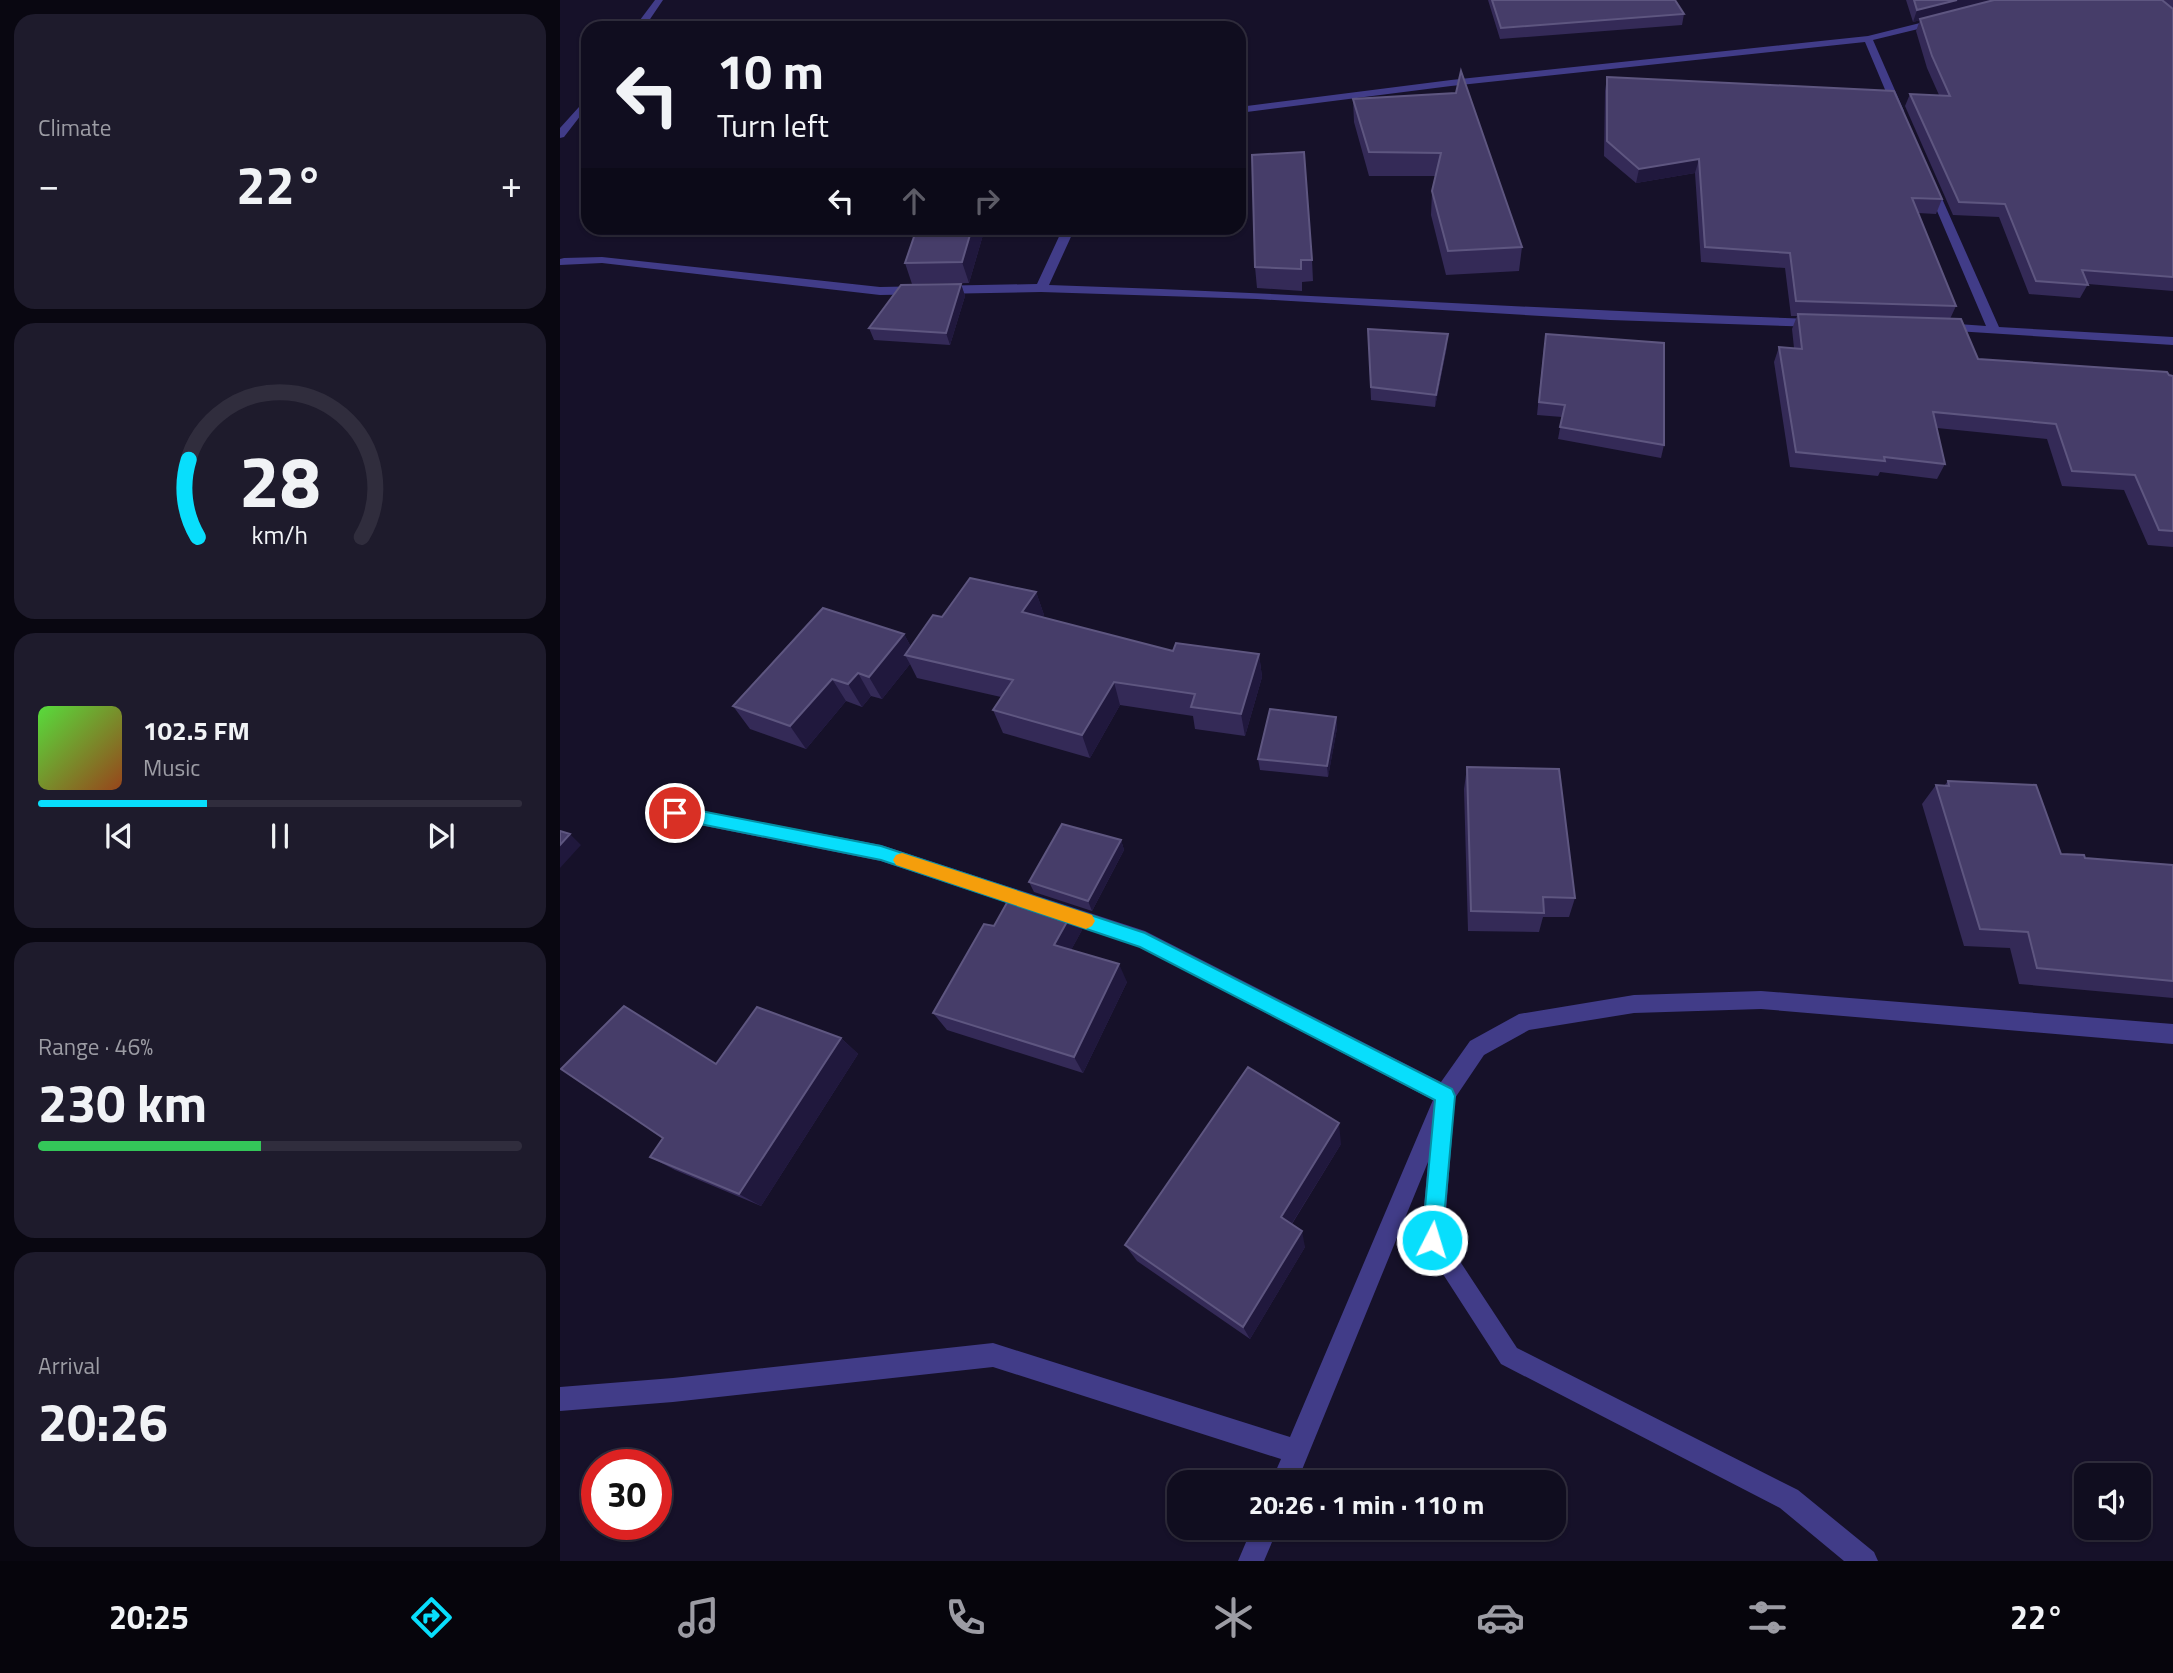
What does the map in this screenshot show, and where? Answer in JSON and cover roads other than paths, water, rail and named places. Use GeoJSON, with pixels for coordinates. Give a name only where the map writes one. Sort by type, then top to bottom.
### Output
{"type":"FeatureCollection","features":[{"type":"Feature","properties":{"kind":"street"},"geometry":{"type":"LineString","coordinates":[[644,21],[659,0]]}},
{"type":"Feature","properties":{"kind":"street"},"geometry":{"type":"LineString","coordinates":[[1246,109],[1451,83],[1868,39],[1945,19]]}},
{"type":"Feature","properties":{"kind":"street"},"geometry":{"type":"LineString","coordinates":[[1868,39],[1906,127]]}},
{"type":"Feature","properties":{"kind":"street"},"geometry":{"type":"LineString","coordinates":[[560,135],[581,109]]}},
{"type":"Feature","properties":{"kind":"street"},"geometry":{"type":"LineString","coordinates":[[1928,178],[1994,329]]}},
{"type":"Feature","properties":{"kind":"street"},"geometry":{"type":"LineString","coordinates":[[1041,288],[1066,235]]}},
{"type":"Feature","properties":{"kind":"street"},"geometry":{"type":"LineString","coordinates":[[561,260],[602,260],[880,291],[1041,288],[1257,295],[1610,316],[1830,324]]}},
{"type":"Feature","properties":{"kind":"street"},"geometry":{"type":"LineString","coordinates":[[1926,327],[2173,341]]}},
{"type":"Feature","properties":{"kind":"street"},"geometry":{"type":"LineString","coordinates":[[675,813],[881,853],[1145,940],[1446,1096]]}},
{"type":"Feature","properties":{"kind":"street"},"geometry":{"type":"LineString","coordinates":[[1289,1470],[1446,1096],[1477,1048],[1526,1021],[1634,1004],[1761,1000],[2173,1034]]}},
{"type":"Feature","properties":{"kind":"street"},"geometry":{"type":"LineString","coordinates":[[1446,1096],[1432,1240],[1509,1356],[1789,1499],[1865,1561]]}},
{"type":"Feature","properties":{"kind":"street"},"geometry":{"type":"LineString","coordinates":[[560,1399],[673,1390],[993,1355],[1298,1451]]}},
{"type":"Feature","properties":{"kind":"street"},"geometry":{"type":"LineString","coordinates":[[1251,1561],[1260,1540]]}}]}
